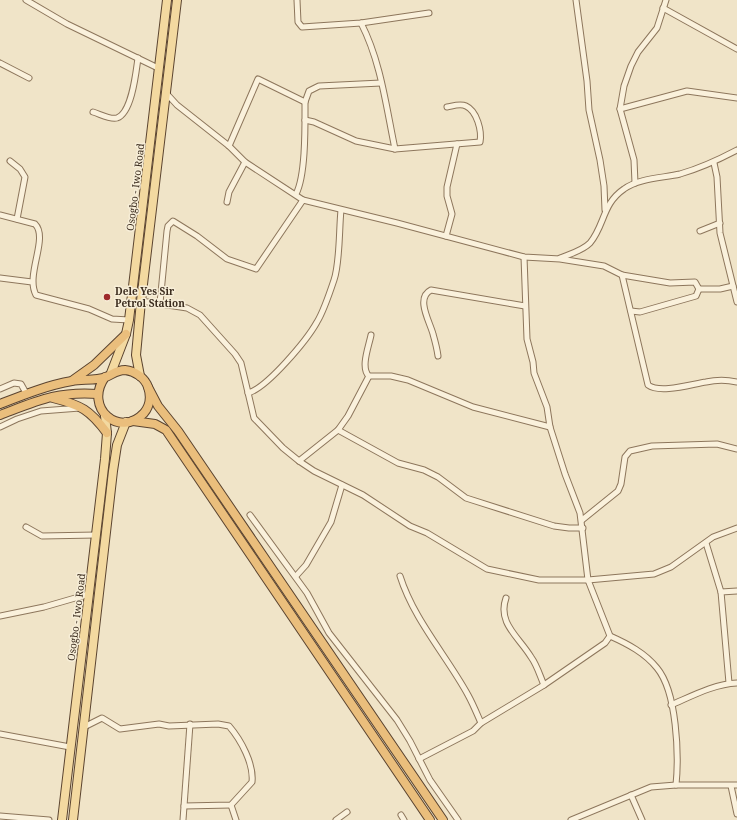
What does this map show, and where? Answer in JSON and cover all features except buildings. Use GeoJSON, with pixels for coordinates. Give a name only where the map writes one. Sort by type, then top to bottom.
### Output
{"type":"FeatureCollection","features":[{"type":"Feature","properties":{"kind":"highway"},"geometry":{"type":"LineString","coordinates":[[72,381],[94,366],[126,334]]}},
{"type":"Feature","properties":{"kind":"highway"},"geometry":{"type":"LineString","coordinates":[[0,404],[26,393],[72,381],[108,375],[126,370],[140,376],[148,387],[158,406],[178,430],[443,820]]}},
{"type":"Feature","properties":{"kind":"highway"},"geometry":{"type":"LineString","coordinates":[[108,375],[101,383],[98,394],[99,406],[105,416],[113,420],[155,424],[166,430],[430,820]]}},
{"type":"Feature","properties":{"kind":"highway"},"geometry":{"type":"LineString","coordinates":[[129,422],[140,417],[147,407],[150,395],[148,387]]}},
{"type":"Feature","properties":{"kind":"highway"},"geometry":{"type":"LineString","coordinates":[[0,415],[48,396],[78,393],[98,394]]}},
{"type":"Feature","properties":{"kind":"highway"},"geometry":{"type":"LineString","coordinates":[[48,396],[84,408],[95,416],[107,433]]}},
{"type":"Feature","properties":{"kind":"main road","name":"Osogbo - Iwo Road"},"geometry":{"type":"LineString","coordinates":[[108,375],[126,334],[129,320],[166,0]]}},
{"type":"Feature","properties":{"kind":"main road","name":"Osogbo - Iwo Road"},"geometry":{"type":"LineString","coordinates":[[140,376],[136,355],[141,301],[177,0]]}},
{"type":"Feature","properties":{"kind":"main road","name":"Osogbo - Iwo Road"},"geometry":{"type":"LineString","coordinates":[[62,820],[107,433],[105,416]]}},
{"type":"Feature","properties":{"kind":"main road","name":"Osogbo - Iwo Road"},"geometry":{"type":"LineString","coordinates":[[73,820],[112,472],[117,445],[129,422]]}},
{"type":"Feature","properties":{"kind":"street"},"geometry":{"type":"LineString","coordinates":[[26,0],[33,2],[67,24],[158,68]]}},
{"type":"Feature","properties":{"kind":"street"},"geometry":{"type":"LineString","coordinates":[[296,0],[298,22],[302,26],[361,23],[429,13]]}},
{"type":"Feature","properties":{"kind":"street"},"geometry":{"type":"LineString","coordinates":[[576,0],[587,81],[588,110],[600,160],[604,186],[605,210]]}},
{"type":"Feature","properties":{"kind":"street"},"geometry":{"type":"LineString","coordinates":[[635,183],[634,160],[620,109],[624,86],[631,66],[638,52],[657,28],[666,0]]}},
{"type":"Feature","properties":{"kind":"street"},"geometry":{"type":"LineString","coordinates":[[663,8],[735,47],[737,40]]}},
{"type":"Feature","properties":{"kind":"street"},"geometry":{"type":"LineString","coordinates":[[361,23],[374,50],[395,149]]}},
{"type":"Feature","properties":{"kind":"street"},"geometry":{"type":"LineString","coordinates":[[93,112],[112,118],[118,118],[123,113],[128,106],[138,58]]}},
{"type":"Feature","properties":{"kind":"street"},"geometry":{"type":"LineString","coordinates":[[0,63],[29,78]]}},
{"type":"Feature","properties":{"kind":"street"},"geometry":{"type":"LineString","coordinates":[[229,146],[258,79],[305,102]]}},
{"type":"Feature","properties":{"kind":"street"},"geometry":{"type":"LineString","coordinates":[[296,194],[299,189],[302,171],[305,102],[308,91],[319,86],[380,83]]}},
{"type":"Feature","properties":{"kind":"street"},"geometry":{"type":"LineString","coordinates":[[620,109],[687,91],[737,98]]}},
{"type":"Feature","properties":{"kind":"street"},"geometry":{"type":"LineString","coordinates":[[166,93],[177,105],[229,146],[245,162],[303,200],[397,222],[524,257],[560,258],[604,266],[622,275],[670,283],[695,282],[699,289]]}},
{"type":"Feature","properties":{"kind":"street"},"geometry":{"type":"LineString","coordinates":[[305,120],[314,122],[356,141],[395,149],[480,142],[479,128],[472,110],[467,106],[462,105],[447,107]]}},
{"type":"Feature","properties":{"kind":"street"},"geometry":{"type":"LineString","coordinates":[[446,236],[452,214],[447,196],[447,187],[457,144]]}},
{"type":"Feature","properties":{"kind":"street"},"geometry":{"type":"LineString","coordinates":[[560,258],[581,250],[590,243],[597,232],[605,210],[624,189],[635,183],[680,174],[714,163],[737,150]]}},
{"type":"Feature","properties":{"kind":"street"},"geometry":{"type":"LineString","coordinates":[[10,161],[25,177],[17,220]]}},
{"type":"Feature","properties":{"kind":"street"},"geometry":{"type":"LineString","coordinates":[[227,202],[228,192],[245,162]]}},
{"type":"Feature","properties":{"kind":"street"},"geometry":{"type":"LineString","coordinates":[[714,163],[718,177],[720,233],[737,302]]}},
{"type":"Feature","properties":{"kind":"street"},"geometry":{"type":"LineString","coordinates":[[160,303],[167,231],[168,226],[173,221],[197,236],[227,259],[256,268],[303,200]]}},
{"type":"Feature","properties":{"kind":"street"},"geometry":{"type":"LineString","coordinates":[[248,393],[255,391],[291,357],[318,322],[334,280],[341,210]]}},
{"type":"Feature","properties":{"kind":"street"},"geometry":{"type":"LineString","coordinates":[[0,215],[35,224],[39,231],[32,282],[36,294],[89,309],[112,319],[129,320]]}},
{"type":"Feature","properties":{"kind":"street"},"geometry":{"type":"LineString","coordinates":[[700,232],[720,223]]}},
{"type":"Feature","properties":{"kind":"street"},"geometry":{"type":"LineString","coordinates":[[524,257],[527,339],[534,373],[547,407],[550,427],[582,520],[588,580],[610,636],[633,646],[657,668],[663,677],[671,705],[678,745],[676,785]]}},
{"type":"Feature","properties":{"kind":"street"},"geometry":{"type":"LineString","coordinates":[[622,275],[648,385],[652,388],[686,387],[707,382],[737,382]]}},
{"type":"Feature","properties":{"kind":"street"},"geometry":{"type":"LineString","coordinates":[[0,278],[32,282]]}},
{"type":"Feature","properties":{"kind":"street"},"geometry":{"type":"LineString","coordinates":[[699,289],[720,289],[733,286]]}},
{"type":"Feature","properties":{"kind":"street"},"geometry":{"type":"LineString","coordinates":[[631,310],[640,312],[696,296],[699,289]]}},
{"type":"Feature","properties":{"kind":"street"},"geometry":{"type":"LineString","coordinates":[[438,356],[425,309],[424,300],[428,292],[431,290],[525,306]]}},
{"type":"Feature","properties":{"kind":"street"},"geometry":{"type":"LineString","coordinates":[[141,301],[187,308],[200,315],[238,359],[254,418],[283,448],[299,461],[314,471],[362,495],[410,526],[427,533],[487,569],[539,580],[588,580],[654,574],[671,567],[728,530],[737,528]]}},
{"type":"Feature","properties":{"kind":"street"},"geometry":{"type":"LineString","coordinates":[[370,376],[366,371],[366,360],[371,335]]}},
{"type":"Feature","properties":{"kind":"street"},"geometry":{"type":"LineString","coordinates":[[299,461],[338,430],[348,416],[370,376]]}},
{"type":"Feature","properties":{"kind":"street"},"geometry":{"type":"LineString","coordinates":[[370,376],[391,376],[408,380],[473,407],[550,427]]}},
{"type":"Feature","properties":{"kind":"street"},"geometry":{"type":"LineString","coordinates":[[0,389],[14,382],[21,384],[26,393]]}},
{"type":"Feature","properties":{"kind":"street"},"geometry":{"type":"LineString","coordinates":[[0,427],[41,411],[84,408]]}},
{"type":"Feature","properties":{"kind":"street"},"geometry":{"type":"LineString","coordinates":[[338,430],[398,462],[424,470],[438,477],[466,498],[554,526],[583,528]]}},
{"type":"Feature","properties":{"kind":"street"},"geometry":{"type":"LineString","coordinates":[[582,520],[618,491],[621,484],[625,457],[630,451],[652,446],[717,444],[737,449]]}},
{"type":"Feature","properties":{"kind":"street"},"geometry":{"type":"LineString","coordinates":[[296,576],[306,565],[331,522],[342,485]]}},
{"type":"Feature","properties":{"kind":"street"},"geometry":{"type":"LineString","coordinates":[[338,498],[349,488]]}},
{"type":"Feature","properties":{"kind":"street"},"geometry":{"type":"LineString","coordinates":[[250,515],[296,576],[329,633],[397,720],[430,780],[458,820]]}},
{"type":"Feature","properties":{"kind":"street"},"geometry":{"type":"LineString","coordinates":[[26,527],[42,536],[96,535]]}},
{"type":"Feature","properties":{"kind":"street"},"geometry":{"type":"LineString","coordinates":[[706,543],[721,592],[729,683]]}},
{"type":"Feature","properties":{"kind":"street"},"geometry":{"type":"LineString","coordinates":[[400,576],[406,594],[427,632],[468,695],[481,723]]}},
{"type":"Feature","properties":{"kind":"street"},"geometry":{"type":"LineString","coordinates":[[721,592],[737,591]]}},
{"type":"Feature","properties":{"kind":"street"},"geometry":{"type":"LineString","coordinates":[[0,616],[44,607],[89,594]]}},
{"type":"Feature","properties":{"kind":"street"},"geometry":{"type":"LineString","coordinates":[[506,598],[503,614],[508,625],[532,658],[544,685]]}},
{"type":"Feature","properties":{"kind":"street"},"geometry":{"type":"LineString","coordinates":[[419,759],[473,731],[481,723],[544,685],[605,643],[610,636]]}},
{"type":"Feature","properties":{"kind":"street"},"geometry":{"type":"LineString","coordinates":[[671,705],[729,683],[737,683]]}},
{"type":"Feature","properties":{"kind":"street"},"geometry":{"type":"LineString","coordinates":[[84,728],[102,718],[120,729],[159,724],[169,726],[190,724],[225,724],[235,733],[242,745],[251,768],[252,782],[231,805],[184,806]]}},
{"type":"Feature","properties":{"kind":"street"},"geometry":{"type":"LineString","coordinates":[[182,820],[190,724]]}},
{"type":"Feature","properties":{"kind":"street"},"geometry":{"type":"LineString","coordinates":[[0,734],[70,747]]}},
{"type":"Feature","properties":{"kind":"street"},"geometry":{"type":"LineString","coordinates":[[570,820],[651,788],[676,785],[737,785]]}},
{"type":"Feature","properties":{"kind":"street"},"geometry":{"type":"LineString","coordinates":[[731,786],[737,814]]}},
{"type":"Feature","properties":{"kind":"street"},"geometry":{"type":"LineString","coordinates":[[631,795],[642,820]]}},
{"type":"Feature","properties":{"kind":"street"},"geometry":{"type":"LineString","coordinates":[[231,805],[236,820]]}},
{"type":"Feature","properties":{"kind":"street"},"geometry":{"type":"LineString","coordinates":[[336,820],[347,812]]}},
{"type":"Feature","properties":{"kind":"street"},"geometry":{"type":"LineString","coordinates":[[401,815],[404,820]]}},
{"type":"Feature","properties":{"kind":"street"},"geometry":{"type":"LineString","coordinates":[[0,816],[49,820]]}},
{"type":"Feature","properties":{"kind":"place","name":"Dele Yes Sir Petrol Station"},"geometry":{"type":"Point","coordinates":[107,297]}}]}
